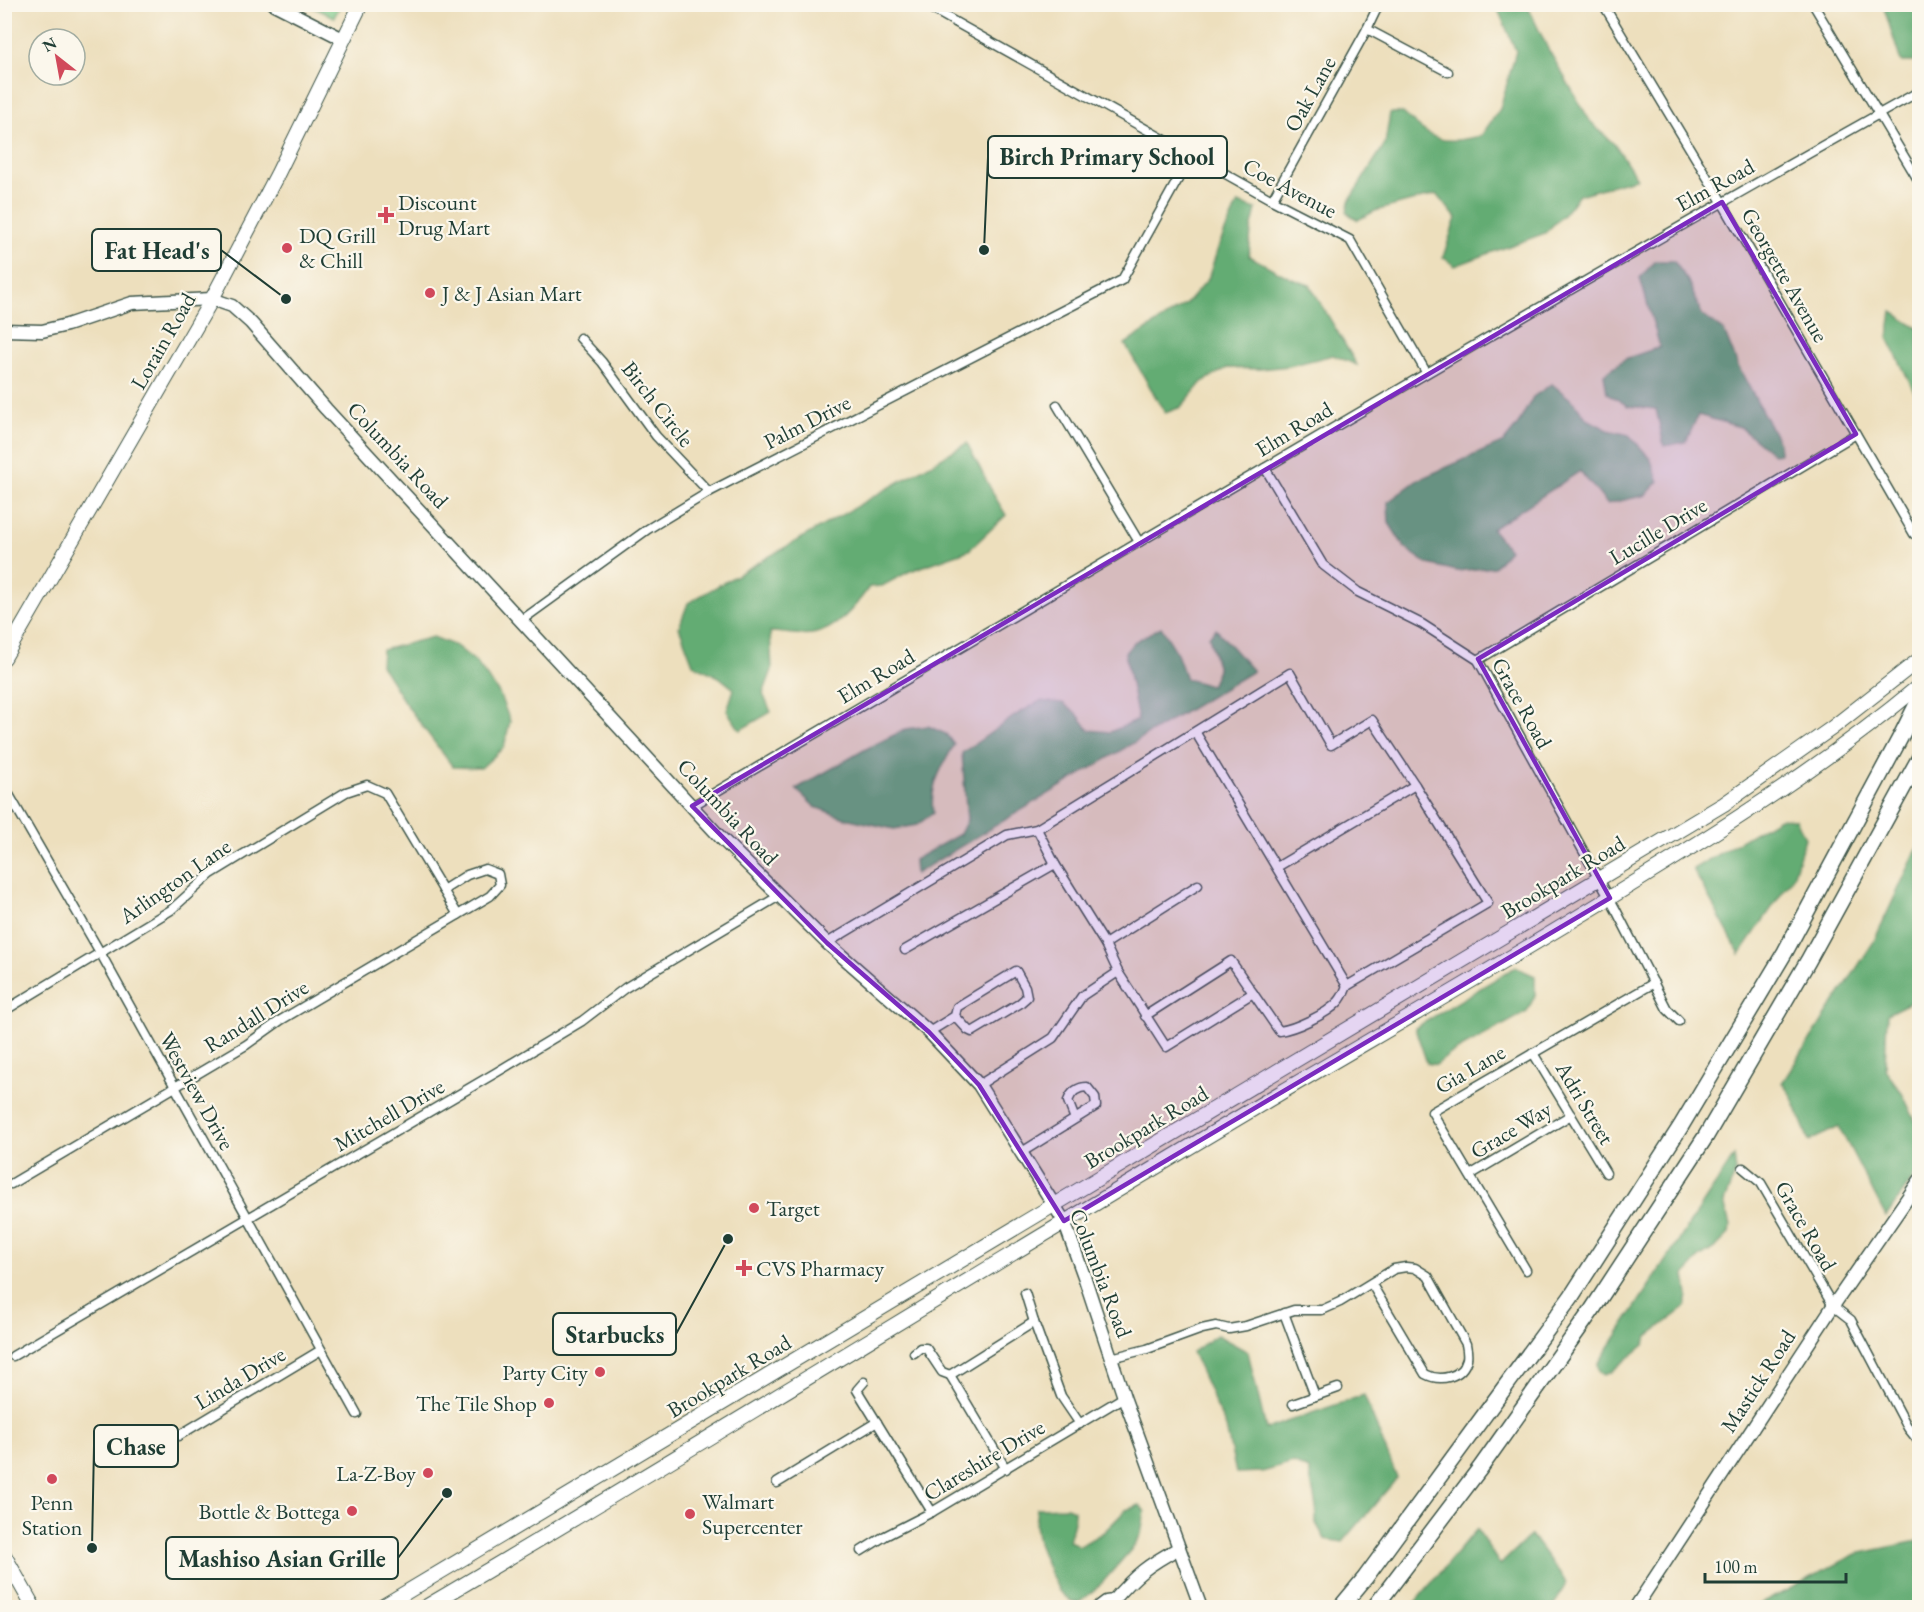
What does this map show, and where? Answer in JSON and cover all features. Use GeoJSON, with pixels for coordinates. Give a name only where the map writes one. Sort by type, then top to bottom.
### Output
{"type":"FeatureCollection","features":[{"type":"Feature","properties":{"kind":"highway"},"geometry":{"type":"LineString","coordinates":[[1340,1608],[1365,1578],[1571,1297],[1681,1126],[1785,952],[1920,698]]}},
{"type":"Feature","properties":{"kind":"highway"},"geometry":{"type":"LineString","coordinates":[[1374,1608],[1481,1467],[1592,1310],[1706,1136],[1808,961],[1920,757]]}},
{"type":"Feature","properties":{"kind":"main road","name":"Lorain Road"},"geometry":{"type":"LineString","coordinates":[[4,658],[212,298],[277,175],[361,4]]}},
{"type":"Feature","properties":{"kind":"main road","name":"Brookpark Road"},"geometry":{"type":"LineString","coordinates":[[380,1608],[1724,804],[1832,728],[1920,659]]}},
{"type":"Feature","properties":{"kind":"main road","name":"Brookpark Road"},"geometry":{"type":"LineString","coordinates":[[424,1608],[583,1514],[1064,1221],[1610,898],[1727,826],[1852,739],[1920,685]]}},
{"type":"Feature","properties":{"kind":"main road"},"geometry":{"type":"LineString","coordinates":[[4,1555],[34,1608]]}},
{"type":"Feature","properties":{"kind":"street"},"geometry":{"type":"LineString","coordinates":[[274,4],[343,39]]}},
{"type":"Feature","properties":{"kind":"street","name":"Coe Avenue"},"geometry":{"type":"LineString","coordinates":[[923,4],[1272,200],[1350,240],[1426,372]]}},
{"type":"Feature","properties":{"kind":"street","name":"Oak Lane"},"geometry":{"type":"LineString","coordinates":[[1272,200],[1379,4]]}},
{"type":"Feature","properties":{"kind":"street","name":"Georgette Avenue"},"geometry":{"type":"LineString","coordinates":[[1603,4],[1722,202],[1914,534]]}},
{"type":"Feature","properties":{"kind":"street"},"geometry":{"type":"LineString","coordinates":[[1813,4],[1920,183]]}},
{"type":"Feature","properties":{"kind":"street"},"geometry":{"type":"LineString","coordinates":[[1367,29],[1448,72]]}},
{"type":"Feature","properties":{"kind":"street","name":"Elm Road"},"geometry":{"type":"LineString","coordinates":[[692,806],[1426,372],[1920,91]]}},
{"type":"Feature","properties":{"kind":"street","name":"Palm Drive"},"geometry":{"type":"LineString","coordinates":[[522,620],[648,529],[709,492],[1122,280],[1192,154]]}},
{"type":"Feature","properties":{"kind":"street"},"geometry":{"type":"LineString","coordinates":[[4,330],[42,331],[132,303],[212,298]]}},
{"type":"Feature","properties":{"kind":"street","name":"Columbia Road"},"geometry":{"type":"LineString","coordinates":[[212,298],[232,306],[251,323],[326,409],[692,806],[779,896],[826,943],[929,1032],[980,1085],[1053,1207],[1064,1221],[1200,1608]]}},
{"type":"Feature","properties":{"kind":"street","name":"Birch Circle"},"geometry":{"type":"LineString","coordinates":[[580,338],[602,362],[656,436],[709,492]]}},
{"type":"Feature","properties":{"kind":"street"},"geometry":{"type":"LineString","coordinates":[[1057,405],[1139,542]]}},
{"type":"Feature","properties":{"kind":"street","name":"Lucille Drive"},"geometry":{"type":"LineString","coordinates":[[1478,660],[1856,434]]}},
{"type":"Feature","properties":{"kind":"street","name":"Grace Road"},"geometry":{"type":"LineString","coordinates":[[1265,468],[1323,565],[1358,592],[1422,624],[1478,660],[1610,898],[1667,1009],[1679,1021]]}},
{"type":"Feature","properties":{"kind":"street"},"geometry":{"type":"LineString","coordinates":[[826,943],[1007,834],[1037,829],[1290,673],[1331,745],[1372,720],[1488,903],[1347,986],[1338,1003],[1291,1030],[1279,1031],[1231,961],[1145,1016]]}},
{"type":"Feature","properties":{"kind":"street"},"geometry":{"type":"LineString","coordinates":[[1196,733],[1347,986]]}},
{"type":"Feature","properties":{"kind":"street","name":"Arlington Lane"},"geometry":{"type":"LineString","coordinates":[[4,1011],[171,910],[211,874],[346,792],[367,785],[385,793],[443,890]]}},
{"type":"Feature","properties":{"kind":"street"},"geometry":{"type":"LineString","coordinates":[[1277,867],[1415,785]]}},
{"type":"Feature","properties":{"kind":"street","name":"Westview Drive"},"geometry":{"type":"LineString","coordinates":[[4,786],[101,954],[357,1414]]}},
{"type":"Feature","properties":{"kind":"street"},"geometry":{"type":"LineString","coordinates":[[1037,829],[1055,864],[1106,944],[1118,972],[1166,1047],[1253,993]]}},
{"type":"Feature","properties":{"kind":"street"},"geometry":{"type":"LineString","coordinates":[[905,950],[1055,864]]}},
{"type":"Feature","properties":{"kind":"street","name":"Randall Drive"},"geometry":{"type":"LineString","coordinates":[[11,1184],[490,896],[500,885],[498,874],[485,869],[467,875],[443,890]]}},
{"type":"Feature","properties":{"kind":"street"},"geometry":{"type":"LineString","coordinates":[[1106,944],[1198,885]]}},
{"type":"Feature","properties":{"kind":"street"},"geometry":{"type":"LineString","coordinates":[[443,890],[458,915]]}},
{"type":"Feature","properties":{"kind":"street","name":"Mitchell Drive"},"geometry":{"type":"LineString","coordinates":[[13,1356],[582,1021],[625,988],[779,896]]}},
{"type":"Feature","properties":{"kind":"street"},"geometry":{"type":"LineString","coordinates":[[929,1032],[955,1016],[957,1006],[1016,971],[1025,987],[1027,997],[1019,1004],[972,1032],[955,1016]]}},
{"type":"Feature","properties":{"kind":"street"},"geometry":{"type":"LineString","coordinates":[[980,1085],[1053,1038],[1082,996],[1118,972]]}},
{"type":"Feature","properties":{"kind":"street","name":"Gia Lane"},"geometry":{"type":"LineString","coordinates":[[1526,1270],[1432,1112],[1654,983]]}},
{"type":"Feature","properties":{"kind":"street","name":"Adri Street"},"geometry":{"type":"LineString","coordinates":[[1533,1053],[1606,1173]]}},
{"type":"Feature","properties":{"kind":"street","name":"Grace Way"},"geometry":{"type":"LineString","coordinates":[[1470,1175],[1571,1115]]}},
{"type":"Feature","properties":{"kind":"street"},"geometry":{"type":"LineString","coordinates":[[1022,1152],[1075,1119]]}},
{"type":"Feature","properties":{"kind":"street","name":"Grace Road"},"geometry":{"type":"LineString","coordinates":[[1743,1168],[1761,1183],[1833,1306],[1851,1320],[1908,1428],[1920,1443]]}},
{"type":"Feature","properties":{"kind":"street","name":"Mastick Road"},"geometry":{"type":"LineString","coordinates":[[1635,1608],[1833,1306],[1920,1179]]}},
{"type":"Feature","properties":{"kind":"street"},"geometry":{"type":"LineString","coordinates":[[1111,1358],[1147,1349],[1202,1329],[1216,1326],[1229,1329],[1246,1326],[1294,1310],[1322,1310],[1331,1307],[1394,1269],[1406,1267],[1415,1268],[1428,1275],[1466,1344],[1467,1357],[1464,1365],[1456,1374],[1440,1379],[1425,1374],[1371,1283]]}},
{"type":"Feature","properties":{"kind":"street"},"geometry":{"type":"LineString","coordinates":[[1025,1293],[1061,1396],[1080,1424]]}},
{"type":"Feature","properties":{"kind":"street"},"geometry":{"type":"LineString","coordinates":[[1284,1313],[1315,1396]]}},
{"type":"Feature","properties":{"kind":"street"},"geometry":{"type":"LineString","coordinates":[[950,1375],[1034,1322]]}},
{"type":"Feature","properties":{"kind":"street"},"geometry":{"type":"LineString","coordinates":[[914,1353],[920,1348],[926,1348],[942,1372],[950,1375],[1006,1469]]}},
{"type":"Feature","properties":{"kind":"street","name":"Linda Drive"},"geometry":{"type":"LineString","coordinates":[[178,1436],[321,1350]]}},
{"type":"Feature","properties":{"kind":"street"},"geometry":{"type":"LineString","coordinates":[[864,1382],[857,1390],[932,1512]]}},
{"type":"Feature","properties":{"kind":"street"},"geometry":{"type":"LineString","coordinates":[[1293,1404],[1338,1388]]}},
{"type":"Feature","properties":{"kind":"street","name":"Clareshire Drive"},"geometry":{"type":"LineString","coordinates":[[861,1551],[1006,1469],[1124,1397]]}},
{"type":"Feature","properties":{"kind":"street"},"geometry":{"type":"LineString","coordinates":[[777,1483],[876,1422]]}},
{"type":"Feature","properties":{"kind":"street"},"geometry":{"type":"LineString","coordinates":[[1098,1608],[1106,1602],[1114,1604],[1134,1577],[1151,1563],[1179,1548]]}},
{"type":"Feature","properties":{"kind":"highlighted area"},"geometry":{"type":"Polygon","coordinates":[[[1722,202],[1856,434],[1478,659],[1610,898],[1064,1221],[979,1085],[929,1032],[827,943],[692,806],[1722,202]]]}},
{"type":"Feature","properties":{"kind":"green space"},"geometry":{"type":"Polygon","coordinates":[[[341,4],[334,17],[308,5],[341,4]]]}},
{"type":"Feature","properties":{"kind":"green space"},"geometry":{"type":"Polygon","coordinates":[[[1496,5],[1527,5],[1548,49],[1590,121],[1616,146],[1637,178],[1579,195],[1545,233],[1455,266],[1443,257],[1456,218],[1437,194],[1375,211],[1358,220],[1347,213],[1349,201],[1385,144],[1390,113],[1403,113],[1422,130],[1438,138],[1455,140],[1481,136],[1500,109],[1516,51],[1496,5]]]}},
{"type":"Feature","properties":{"kind":"green space"},"geometry":{"type":"Polygon","coordinates":[[[1883,5],[1919,5],[1919,62],[1901,62],[1883,5]]]}},
{"type":"Feature","properties":{"kind":"green space"},"geometry":{"type":"Polygon","coordinates":[[[1238,203],[1256,209],[1251,230],[1249,256],[1290,278],[1310,285],[1357,365],[1333,355],[1289,366],[1260,369],[1227,368],[1202,382],[1181,407],[1165,413],[1125,344],[1186,304],[1208,279],[1219,245],[1238,203]]]}},
{"type":"Feature","properties":{"kind":"green space"},"geometry":{"type":"Polygon","coordinates":[[[1655,261],[1674,261],[1688,281],[1702,315],[1724,331],[1738,366],[1779,443],[1780,453],[1773,454],[1740,427],[1698,415],[1686,442],[1664,446],[1656,409],[1628,406],[1607,393],[1604,374],[1625,359],[1660,347],[1640,278],[1655,261]]]}},
{"type":"Feature","properties":{"kind":"green space"},"geometry":{"type":"Polygon","coordinates":[[[1892,312],[1919,329],[1919,401],[1888,338],[1892,312]]]}},
{"type":"Feature","properties":{"kind":"green space"},"geometry":{"type":"Polygon","coordinates":[[[1552,384],[1574,402],[1587,419],[1608,430],[1629,435],[1650,458],[1659,481],[1646,495],[1607,504],[1580,471],[1492,529],[1509,550],[1494,567],[1457,571],[1428,564],[1405,548],[1389,523],[1388,502],[1418,480],[1504,442],[1517,426],[1533,397],[1552,384]]]}},
{"type":"Feature","properties":{"kind":"green space"},"geometry":{"type":"Polygon","coordinates":[[[967,443],[1006,515],[969,550],[910,571],[882,586],[869,587],[852,609],[830,628],[812,634],[770,632],[772,670],[763,694],[771,712],[740,730],[727,711],[734,689],[719,677],[693,664],[679,627],[688,603],[967,443]]]}},
{"type":"Feature","properties":{"kind":"green space"},"geometry":{"type":"Polygon","coordinates":[[[1161,627],[1176,651],[1186,679],[1211,686],[1218,670],[1209,636],[1216,629],[1253,671],[915,874],[914,860],[960,834],[967,820],[962,753],[1040,701],[1063,703],[1078,715],[1089,730],[1110,732],[1138,720],[1125,653],[1134,642],[1161,627]]]}},
{"type":"Feature","properties":{"kind":"green space"},"geometry":{"type":"Polygon","coordinates":[[[433,637],[456,646],[476,662],[499,693],[510,721],[504,747],[481,768],[453,767],[405,703],[381,665],[382,650],[433,637]]]}},
{"type":"Feature","properties":{"kind":"green space"},"geometry":{"type":"Polygon","coordinates":[[[928,726],[946,734],[954,745],[935,786],[933,813],[917,825],[894,829],[845,818],[815,807],[796,789],[906,729],[928,726]]]}},
{"type":"Feature","properties":{"kind":"green space"},"geometry":{"type":"Polygon","coordinates":[[[1779,818],[1796,819],[1805,838],[1793,877],[1740,954],[1693,869],[1779,818]]]}},
{"type":"Feature","properties":{"kind":"green space"},"geometry":{"type":"Polygon","coordinates":[[[1919,845],[1919,998],[1887,1014],[1885,1069],[1903,1095],[1919,1129],[1920,1168],[1886,1217],[1839,1127],[1809,1141],[1791,1095],[1782,1083],[1873,943],[1919,845]]]}},
{"type":"Feature","properties":{"kind":"green space"},"geometry":{"type":"Polygon","coordinates":[[[1515,967],[1535,976],[1535,995],[1527,1012],[1450,1054],[1436,1065],[1427,1063],[1415,1028],[1515,967]]]}},
{"type":"Feature","properties":{"kind":"green space"},"geometry":{"type":"Polygon","coordinates":[[[1734,1156],[1736,1171],[1724,1202],[1730,1226],[1729,1234],[1716,1247],[1699,1258],[1685,1275],[1688,1296],[1685,1308],[1648,1336],[1644,1345],[1612,1371],[1604,1375],[1599,1372],[1598,1364],[1734,1156]]]}},
{"type":"Feature","properties":{"kind":"green space"},"geometry":{"type":"Polygon","coordinates":[[[1217,1335],[1248,1352],[1266,1429],[1364,1395],[1397,1478],[1343,1542],[1325,1539],[1316,1523],[1316,1507],[1309,1470],[1293,1463],[1262,1472],[1236,1473],[1226,1427],[1192,1352],[1217,1335]]]}},
{"type":"Feature","properties":{"kind":"green space"},"geometry":{"type":"Polygon","coordinates":[[[1140,1505],[1145,1512],[1141,1534],[1135,1545],[1102,1583],[1079,1603],[1071,1601],[1059,1591],[1038,1543],[1035,1525],[1037,1508],[1067,1507],[1074,1510],[1069,1541],[1080,1546],[1104,1532],[1126,1510],[1140,1505]]]}},
{"type":"Feature","properties":{"kind":"green space"},"geometry":{"type":"Polygon","coordinates":[[[1477,1529],[1500,1565],[1531,1535],[1566,1582],[1554,1607],[1411,1607],[1477,1529]]]}},
{"type":"Feature","properties":{"kind":"green space"},"geometry":{"type":"Polygon","coordinates":[[[1919,1541],[1919,1607],[1755,1607],[1856,1554],[1919,1541]]]}},
{"type":"Feature","properties":{"kind":"place","name":"Discount Drug Mart"},"geometry":{"type":"Point","coordinates":[386,215]}},
{"type":"Feature","properties":{"kind":"place","name":"DQ Grill & Chill"},"geometry":{"type":"Point","coordinates":[287,248]}},
{"type":"Feature","properties":{"kind":"place","name":"Birch Primary School"},"geometry":{"type":"Point","coordinates":[984,250]}},
{"type":"Feature","properties":{"kind":"place","name":"J & J Asian Mart"},"geometry":{"type":"Point","coordinates":[430,293]}},
{"type":"Feature","properties":{"kind":"place","name":"Fat Head's"},"geometry":{"type":"Point","coordinates":[286,299]}},
{"type":"Feature","properties":{"kind":"place","name":"Target"},"geometry":{"type":"Point","coordinates":[754,1208]}},
{"type":"Feature","properties":{"kind":"place","name":"Starbucks"},"geometry":{"type":"Point","coordinates":[728,1239]}},
{"type":"Feature","properties":{"kind":"place","name":"CVS Pharmacy"},"geometry":{"type":"Point","coordinates":[744,1268]}},
{"type":"Feature","properties":{"kind":"place","name":"Party City"},"geometry":{"type":"Point","coordinates":[600,1372]}},
{"type":"Feature","properties":{"kind":"place","name":"The Tile Shop"},"geometry":{"type":"Point","coordinates":[549,1403]}},
{"type":"Feature","properties":{"kind":"place","name":"La-Z-Boy"},"geometry":{"type":"Point","coordinates":[428,1473]}},
{"type":"Feature","properties":{"kind":"place","name":"Penn Station"},"geometry":{"type":"Point","coordinates":[52,1479]}},
{"type":"Feature","properties":{"kind":"place","name":"Mashiso Asian Grille"},"geometry":{"type":"Point","coordinates":[447,1493]}},
{"type":"Feature","properties":{"kind":"place","name":"Bottle & Bottega"},"geometry":{"type":"Point","coordinates":[352,1511]}},
{"type":"Feature","properties":{"kind":"place","name":"Walmart Supercenter"},"geometry":{"type":"Point","coordinates":[690,1514]}},
{"type":"Feature","properties":{"kind":"place","name":"Chase"},"geometry":{"type":"Point","coordinates":[92,1548]}}]}
